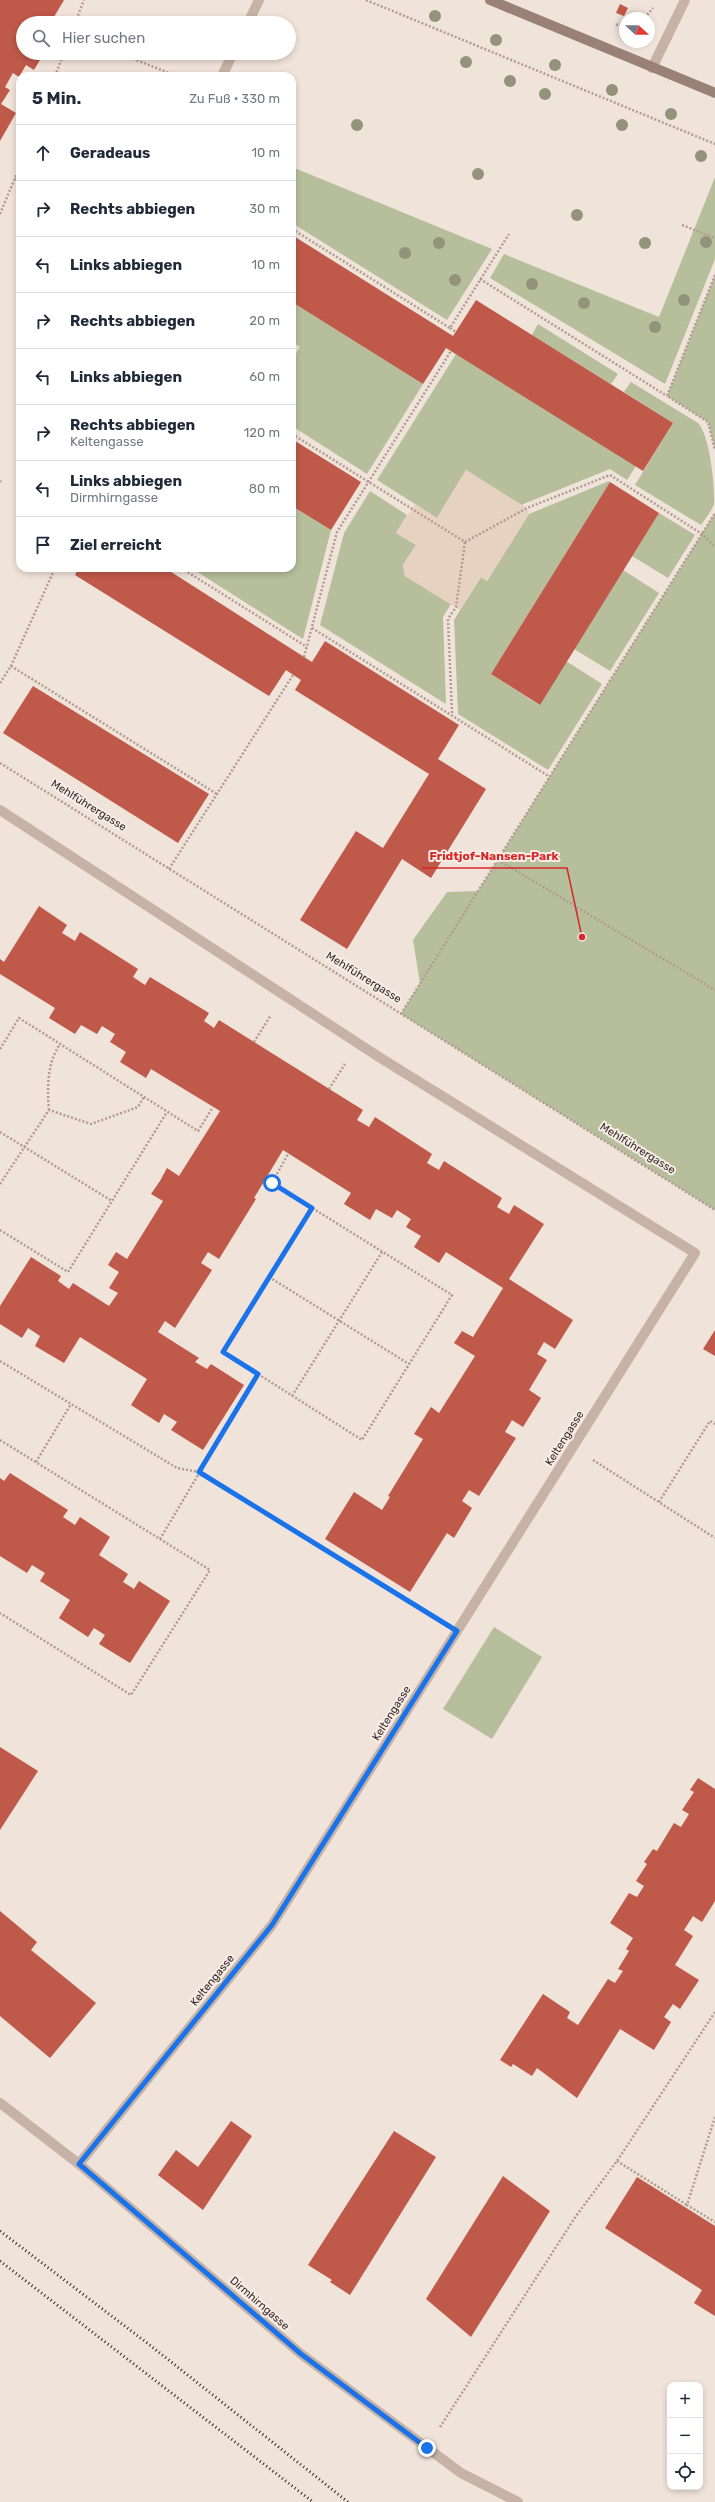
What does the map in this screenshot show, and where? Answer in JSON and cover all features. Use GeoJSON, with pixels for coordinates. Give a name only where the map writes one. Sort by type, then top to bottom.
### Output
{"type":"FeatureCollection","features":[{"type":"Feature","properties":{"kind":"street"},"geometry":{"type":"LineString","coordinates":[[251,16],[259,0]]}},
{"type":"Feature","properties":{"kind":"street"},"geometry":{"type":"LineString","coordinates":[[490,0],[715,93]]}},
{"type":"Feature","properties":{"kind":"street"},"geometry":{"type":"LineString","coordinates":[[652,68],[685,0]]}},
{"type":"Feature","properties":{"kind":"street"},"geometry":{"type":"LineString","coordinates":[[224,72],[230,60]]}},
{"type":"Feature","properties":{"kind":"street"},"geometry":{"type":"LineString","coordinates":[[0,810],[358,1043]]}},
{"type":"Feature","properties":{"kind":"street","name":"Keltengasse"},"geometry":{"type":"LineString","coordinates":[[79,2164],[272,1925],[695,1253],[358,1043]]}},
{"type":"Feature","properties":{"kind":"street","name":"Dirmhirngasse"},"geometry":{"type":"LineString","coordinates":[[0,2103],[79,2164],[301,2354],[461,2473],[518,2502]]}},
{"type":"Feature","properties":{"kind":"path"},"geometry":{"type":"LineString","coordinates":[[78,16],[84,0]]}},
{"type":"Feature","properties":{"kind":"path"},"geometry":{"type":"LineString","coordinates":[[366,0],[715,144]]}},
{"type":"Feature","properties":{"kind":"path"},"geometry":{"type":"LineString","coordinates":[[649,12],[655,5]]}},
{"type":"Feature","properties":{"kind":"path"},"geometry":{"type":"LineString","coordinates":[[57,72],[61,60]]}},
{"type":"Feature","properties":{"kind":"path"},"geometry":{"type":"LineString","coordinates":[[136,60],[167,72]]}},
{"type":"Feature","properties":{"kind":"path"},"geometry":{"type":"LineString","coordinates":[[0,214],[15,178]]}},
{"type":"Feature","properties":{"kind":"path"},"geometry":{"type":"LineString","coordinates":[[682,225],[715,238]]}},
{"type":"Feature","properties":{"kind":"path"},"geometry":{"type":"LineString","coordinates":[[296,232],[456,332]]}},
{"type":"Feature","properties":{"kind":"path"},"geometry":{"type":"LineString","coordinates":[[450,328],[509,234]]}},
{"type":"Feature","properties":{"kind":"path"},"geometry":{"type":"LineString","coordinates":[[667,396],[715,275]]}},
{"type":"Feature","properties":{"kind":"path"},"geometry":{"type":"LineString","coordinates":[[480,279],[708,422],[715,450]]}},
{"type":"Feature","properties":{"kind":"path"},"geometry":{"type":"LineString","coordinates":[[304,657],[337,532],[451,351]]}},
{"type":"Feature","properties":{"kind":"path"},"geometry":{"type":"LineString","coordinates":[[296,437],[466,542]]}},
{"type":"Feature","properties":{"kind":"path"},"geometry":{"type":"LineString","coordinates":[[466,542],[526,508],[610,475],[702,534],[715,547]]}},
{"type":"Feature","properties":{"kind":"path"},"geometry":{"type":"LineString","coordinates":[[401,1014],[715,513]]}},
{"type":"Feature","properties":{"kind":"path"},"geometry":{"type":"LineString","coordinates":[[452,713],[448,619],[456,607],[466,542]]}},
{"type":"Feature","properties":{"kind":"path"},"geometry":{"type":"LineString","coordinates":[[0,683],[11,666],[53,572]]}},
{"type":"Feature","properties":{"kind":"path"},"geometry":{"type":"LineString","coordinates":[[187,572],[307,647]]}},
{"type":"Feature","properties":{"kind":"path"},"geometry":{"type":"LineString","coordinates":[[312,628],[452,713],[550,777]]}},
{"type":"Feature","properties":{"kind":"path"},"geometry":{"type":"LineString","coordinates":[[11,666],[217,794]]}},
{"type":"Feature","properties":{"kind":"path"},"geometry":{"type":"LineString","coordinates":[[169,869],[293,675]]}},
{"type":"Feature","properties":{"kind":"path","name":"Mehlführergasse"},"geometry":{"type":"LineString","coordinates":[[0,763],[715,1210]]}},
{"type":"Feature","properties":{"kind":"path"},"geometry":{"type":"LineString","coordinates":[[498,860],[715,990]]}},
{"type":"Feature","properties":{"kind":"path"},"geometry":{"type":"LineString","coordinates":[[254,1042],[283,995]]}},
{"type":"Feature","properties":{"kind":"path"},"geometry":{"type":"LineString","coordinates":[[0,1049],[20,1018],[198,1131],[213,1107]]}},
{"type":"Feature","properties":{"kind":"path"},"geometry":{"type":"LineString","coordinates":[[329,1089],[358,1043]]}},
{"type":"Feature","properties":{"kind":"path"},"geometry":{"type":"LineString","coordinates":[[0,1184],[49,1110],[47,1090],[52,1054],[60,1044]]}},
{"type":"Feature","properties":{"kind":"path"},"geometry":{"type":"LineString","coordinates":[[49,1110],[91,1124],[138,1107],[144,1097]]}},
{"type":"Feature","properties":{"kind":"path"},"geometry":{"type":"LineString","coordinates":[[0,1230],[68,1272],[167,1112]]}},
{"type":"Feature","properties":{"kind":"path"},"geometry":{"type":"LineString","coordinates":[[0,1132],[112,1202]]}},
{"type":"Feature","properties":{"kind":"path"},"geometry":{"type":"LineString","coordinates":[[288,1154],[272,1183],[452,1295],[362,1440],[223,1352],[312,1208]]}},
{"type":"Feature","properties":{"kind":"path"},"geometry":{"type":"LineString","coordinates":[[292,1396],[382,1252]]}},
{"type":"Feature","properties":{"kind":"path"},"geometry":{"type":"LineString","coordinates":[[269,1277],[409,1364]]}},
{"type":"Feature","properties":{"kind":"path"},"geometry":{"type":"LineString","coordinates":[[0,1361],[177,1468],[199,1472],[457,1631]]}},
{"type":"Feature","properties":{"kind":"path"},"geometry":{"type":"LineString","coordinates":[[160,1539],[258,1374]]}},
{"type":"Feature","properties":{"kind":"path"},"geometry":{"type":"LineString","coordinates":[[36,1462],[71,1404]]}},
{"type":"Feature","properties":{"kind":"path"},"geometry":{"type":"LineString","coordinates":[[659,1502],[710,1421],[715,1424]]}},
{"type":"Feature","properties":{"kind":"path"},"geometry":{"type":"LineString","coordinates":[[0,1440],[210,1570],[132,1696],[0,1613]]}},
{"type":"Feature","properties":{"kind":"path"},"geometry":{"type":"LineString","coordinates":[[573,1447],[715,1538]]}},
{"type":"Feature","properties":{"kind":"path"},"geometry":{"type":"LineString","coordinates":[[427,2448],[576,2216],[617,2161],[715,2012]]}},
{"type":"Feature","properties":{"kind":"path"},"geometry":{"type":"LineString","coordinates":[[687,2205],[715,2117]]}},
{"type":"Feature","properties":{"kind":"path"},"geometry":{"type":"LineString","coordinates":[[617,2161],[715,2222]]}},
{"type":"Feature","properties":{"kind":"green space"},"geometry":{"type":"Polygon","coordinates":[[[296,169],[492,249],[447,320],[296,226],[296,169]]]}},
{"type":"Feature","properties":{"kind":"green space"},"geometry":{"type":"Polygon","coordinates":[[[715,177],[715,259],[665,384],[490,278],[504,254],[659,317],[715,177]]]}},
{"type":"Feature","properties":{"kind":"green space"},"geometry":{"type":"Polygon","coordinates":[[[715,275],[715,450],[708,422],[667,396],[715,275]]]}},
{"type":"Feature","properties":{"kind":"green space"},"geometry":{"type":"Polygon","coordinates":[[[296,305],[423,384],[367,474],[296,429],[296,353],[300,347],[296,344],[296,305]]]}},
{"type":"Feature","properties":{"kind":"green space"},"geometry":{"type":"Polygon","coordinates":[[[538,324],[618,374],[611,384],[532,335],[538,324]]]}},
{"type":"Feature","properties":{"kind":"green space"},"geometry":{"type":"Polygon","coordinates":[[[456,354],[636,466],[627,480],[610,469],[521,505],[466,470],[437,518],[377,480],[456,354]]]}},
{"type":"Feature","properties":{"kind":"green space"},"geometry":{"type":"Polygon","coordinates":[[[631,382],[698,423],[702,429],[706,438],[711,462],[714,486],[714,504],[710,513],[701,525],[635,485],[673,423],[624,392],[631,382]]]}},
{"type":"Feature","properties":{"kind":"green space"},"geometry":{"type":"Polygon","coordinates":[[[609,481],[610,482],[491,674],[539,705],[566,661],[602,684],[548,770],[458,714],[454,620],[481,577],[487,581],[529,514],[609,481]]]}},
{"type":"Feature","properties":{"kind":"green space"},"geometry":{"type":"Polygon","coordinates":[[[370,491],[407,515],[396,533],[416,545],[403,565],[405,576],[451,604],[443,617],[446,704],[320,625],[344,533],[370,491]]]}},
{"type":"Feature","properties":{"kind":"green space"},"geometry":{"type":"Polygon","coordinates":[[[296,508],[331,530],[303,639],[197,572],[296,572],[296,508]]]}},
{"type":"Feature","properties":{"kind":"green space"},"geometry":{"type":"Polygon","coordinates":[[[659,513],[695,535],[668,578],[632,556],[659,513]]]}},
{"type":"Feature","properties":{"kind":"green space"},"geometry":{"type":"Polygon","coordinates":[[[715,513],[715,1210],[401,1014],[420,983],[413,940],[447,892],[478,891],[715,513]]]}},
{"type":"Feature","properties":{"kind":"green space"},"geometry":{"type":"Polygon","coordinates":[[[623,570],[659,593],[610,671],[574,649],[623,570]]]}},
{"type":"Feature","properties":{"kind":"green space"},"geometry":{"type":"Polygon","coordinates":[[[494,1627],[542,1657],[492,1739],[443,1709],[494,1627]]]}},
{"type":"Feature","properties":{"kind":"shaded area"},"geometry":{"type":"Polygon","coordinates":[[[466,470],[527,508],[529,514],[487,581],[480,577],[460,610],[405,576],[403,565],[416,545],[396,533],[415,504],[437,518],[466,470]]]}},
{"type":"Feature","properties":{"kind":"building"},"geometry":{"type":"Polygon","coordinates":[[[0,0],[64,0],[55,16],[16,16],[16,60],[40,60],[34,70],[26,65],[22,72],[16,72],[16,75],[13,73],[5,87],[10,90],[1,104],[16,113],[0,141],[0,0]]]}},
{"type":"Feature","properties":{"kind":"building"},"geometry":{"type":"Polygon","coordinates":[[[620,4],[628,8],[626,12],[619,12],[619,14],[616,13],[620,4]]]}},
{"type":"Feature","properties":{"kind":"building"},"geometry":{"type":"Polygon","coordinates":[[[296,238],[453,336],[476,300],[673,423],[643,471],[446,348],[423,384],[296,305],[296,238]]]}},
{"type":"Feature","properties":{"kind":"building"},"geometry":{"type":"Polygon","coordinates":[[[296,441],[361,482],[331,530],[296,508],[296,441]]]}},
{"type":"Feature","properties":{"kind":"building"},"geometry":{"type":"Polygon","coordinates":[[[610,482],[659,513],[540,705],[491,674],[610,482]]]}},
{"type":"Feature","properties":{"kind":"building"},"geometry":{"type":"Polygon","coordinates":[[[77,572],[171,572],[312,662],[325,641],[459,725],[438,759],[486,789],[431,878],[402,859],[347,949],[300,920],[356,831],[383,848],[429,774],[295,690],[301,680],[286,670],[269,696],[75,575],[77,572]]]}},
{"type":"Feature","properties":{"kind":"building"},"geometry":{"type":"Polygon","coordinates":[[[33,686],[209,794],[178,843],[3,733],[33,686]]]}},
{"type":"Feature","properties":{"kind":"building"},"geometry":{"type":"Polygon","coordinates":[[[39,906],[67,925],[62,933],[75,941],[80,932],[138,969],[133,977],[145,985],[150,977],[209,1013],[204,1021],[214,1028],[219,1020],[363,1110],[357,1120],[369,1127],[375,1117],[432,1154],[427,1163],[439,1170],[444,1161],[502,1198],[497,1207],[509,1214],[514,1205],[544,1224],[509,1279],[573,1320],[555,1349],[544,1342],[537,1354],[547,1360],[529,1390],[541,1398],[523,1427],[512,1420],[505,1432],[516,1438],[479,1496],[469,1490],[462,1501],[472,1508],[454,1538],[447,1533],[410,1592],[325,1539],[354,1492],[382,1510],[390,1497],[388,1496],[423,1439],[414,1434],[431,1407],[439,1413],[475,1356],[454,1343],[462,1331],[473,1337],[503,1288],[446,1252],[439,1263],[414,1247],[421,1236],[406,1227],[411,1219],[397,1210],[392,1218],[376,1209],[370,1220],[344,1204],[351,1193],[283,1150],[254,1198],[256,1199],[219,1259],[208,1252],[201,1263],[212,1270],[175,1328],[165,1321],[158,1332],[199,1358],[195,1362],[207,1369],[211,1364],[244,1385],[203,1450],[171,1430],[177,1422],[164,1414],[159,1423],[131,1405],[147,1379],[80,1337],[64,1363],[35,1346],[40,1336],[28,1328],[22,1338],[0,1324],[0,1306],[31,1257],[61,1276],[58,1281],[69,1289],[73,1283],[109,1306],[118,1293],[109,1288],[119,1272],[108,1265],[116,1252],[127,1259],[163,1201],[151,1194],[167,1168],[179,1176],[220,1111],[151,1069],[146,1078],[120,1062],[126,1052],[110,1042],[115,1034],[102,1026],[97,1034],[81,1025],[75,1034],[49,1018],[55,1008],[0,974],[0,959],[4,962],[39,906]]]}},
{"type":"Feature","properties":{"kind":"building"},"geometry":{"type":"Polygon","coordinates":[[[715,1330],[715,1356],[703,1349],[715,1330]]]}},
{"type":"Feature","properties":{"kind":"building"},"geometry":{"type":"Polygon","coordinates":[[[10,1473],[68,1510],[63,1517],[75,1525],[80,1517],[110,1537],[99,1555],[128,1574],[123,1582],[134,1589],[139,1581],[170,1601],[130,1663],[99,1644],[105,1635],[94,1628],[88,1637],[59,1618],[70,1600],[40,1581],[45,1573],[32,1565],[27,1573],[0,1556],[0,1478],[4,1481],[10,1473]]]}},
{"type":"Feature","properties":{"kind":"building"},"geometry":{"type":"Polygon","coordinates":[[[0,1747],[38,1771],[0,1830],[0,1747]]]}},
{"type":"Feature","properties":{"kind":"building"},"geometry":{"type":"Polygon","coordinates":[[[698,1778],[715,1789],[715,1901],[702,1922],[693,1916],[684,1930],[693,1936],[675,1965],[699,1980],[680,2009],[673,2004],[664,2017],[671,2022],[654,2050],[620,2029],[577,2098],[537,2068],[532,2076],[513,2064],[511,2067],[500,2060],[543,1994],[570,2012],[567,2018],[578,2025],[608,1979],[615,1983],[623,1971],[618,1969],[629,1951],[626,1949],[633,1938],[610,1923],[629,1893],[637,1897],[644,1886],[636,1881],[647,1864],[644,1862],[653,1849],[657,1851],[674,1823],[681,1827],[689,1814],[682,1810],[694,1792],[690,1790],[698,1778]]]}},
{"type":"Feature","properties":{"kind":"building"},"geometry":{"type":"Polygon","coordinates":[[[0,1911],[37,1942],[31,1950],[96,2003],[50,2058],[0,2016],[0,1911]]]}},
{"type":"Feature","properties":{"kind":"building"},"geometry":{"type":"Polygon","coordinates":[[[231,2121],[252,2136],[203,2210],[158,2175],[176,2150],[198,2167],[231,2121]]]}},
{"type":"Feature","properties":{"kind":"building"},"geometry":{"type":"Polygon","coordinates":[[[394,2131],[436,2157],[350,2295],[330,2282],[332,2280],[308,2265],[394,2131]]]}},
{"type":"Feature","properties":{"kind":"building"},"geometry":{"type":"Polygon","coordinates":[[[503,2176],[550,2211],[471,2337],[426,2299],[503,2176]]]}},
{"type":"Feature","properties":{"kind":"building"},"geometry":{"type":"Polygon","coordinates":[[[637,2177],[715,2226],[715,2316],[694,2303],[702,2290],[605,2228],[637,2177]]]}},
{"type":"Feature","properties":{"kind":"railway"},"geometry":{"type":"LineString","coordinates":[[0,2231],[151,2346],[348,2502]]}},
{"type":"Feature","properties":{"kind":"railway"},"geometry":{"type":"LineString","coordinates":[[0,2261],[313,2502]]}},
{"type":"Feature","properties":{"kind":"place","name":"Fridtjof-Nansen-Park"},"geometry":{"type":"Point","coordinates":[582,937]}},
{"type":"Feature","properties":{"kind":"route"},"geometry":{"type":"LineString","coordinates":[[272,1183],[312,1208],[223,1352],[258,1374],[199,1472],[457,1631],[272,1925],[79,2164],[301,2354],[427,2448]]}}]}
